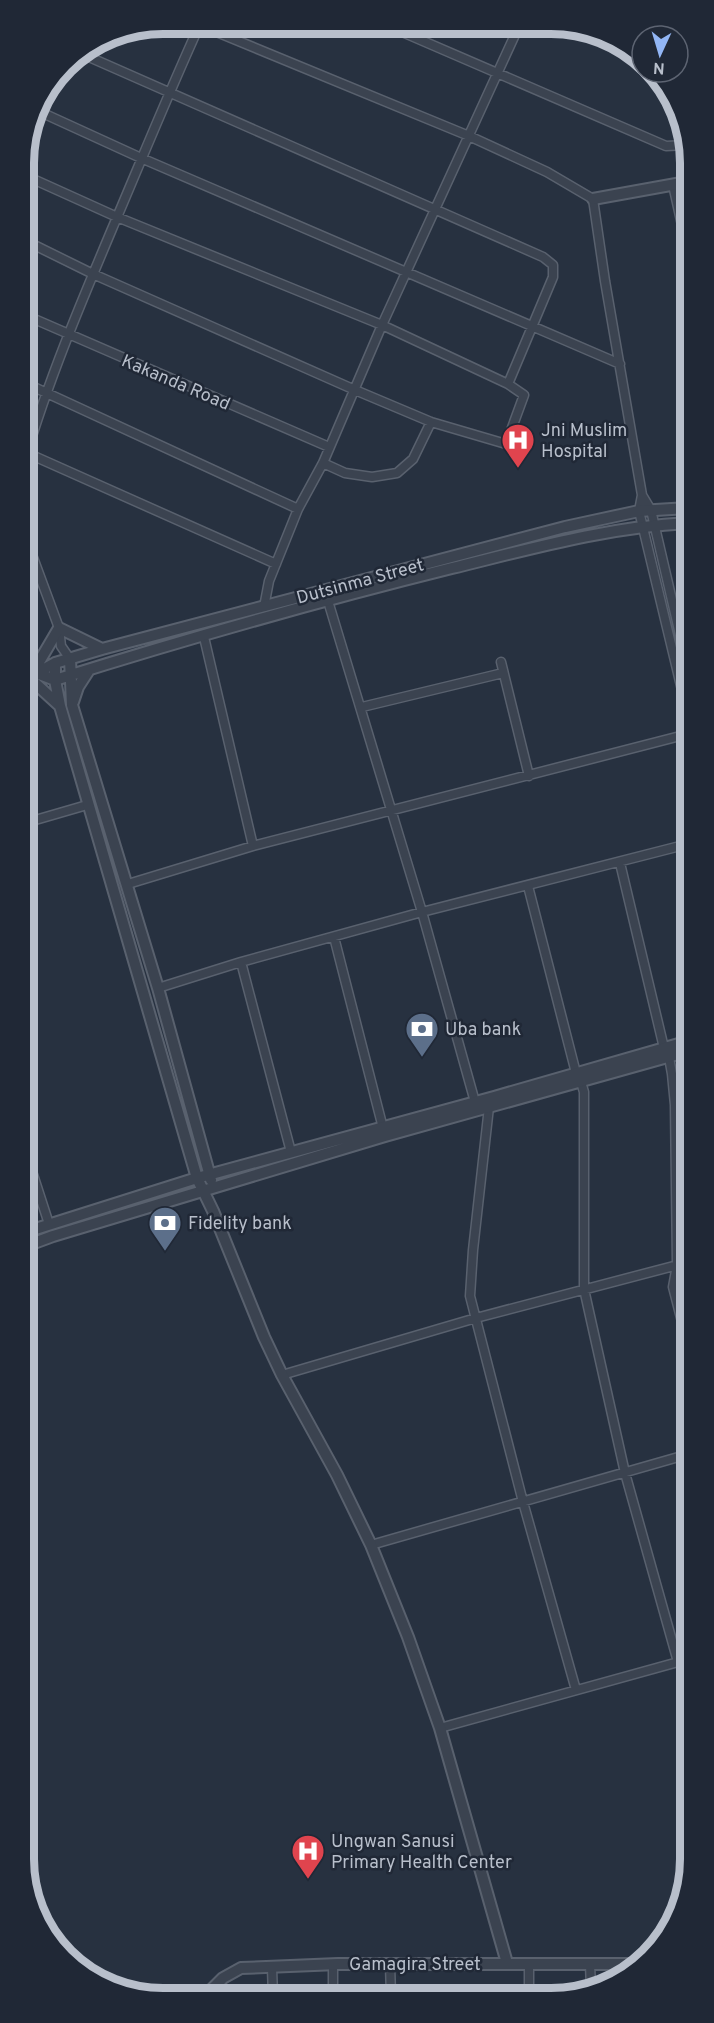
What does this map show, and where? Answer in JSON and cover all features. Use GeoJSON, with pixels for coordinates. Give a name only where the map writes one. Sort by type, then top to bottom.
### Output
{"type":"FeatureCollection","features":[{"type":"Feature","properties":{"kind":"street"},"geometry":{"type":"LineString","coordinates":[[405,34],[666,146],[678,145]]}},
{"type":"Feature","properties":{"kind":"street"},"geometry":{"type":"LineString","coordinates":[[264,607],[268,581],[298,509],[323,463],[382,325],[515,34]]}},
{"type":"Feature","properties":{"kind":"street"},"geometry":{"type":"LineString","coordinates":[[35,428],[46,393],[93,274],[195,35]]}},
{"type":"Feature","properties":{"kind":"street"},"geometry":{"type":"LineString","coordinates":[[223,35],[469,136],[547,172],[593,199],[680,184]]}},
{"type":"Feature","properties":{"kind":"street"},"geometry":{"type":"LineString","coordinates":[[90,57],[543,257],[553,265],[553,277],[508,384]]}},
{"type":"Feature","properties":{"kind":"street"},"geometry":{"type":"LineString","coordinates":[[44,114],[141,158],[620,364]]}},
{"type":"Feature","properties":{"kind":"street"},"geometry":{"type":"LineString","coordinates":[[35,181],[117,217],[382,325],[508,384],[524,395],[506,444],[431,422],[93,274],[35,245]]}},
{"type":"Feature","properties":{"kind":"street"},"geometry":{"type":"LineString","coordinates":[[673,185],[680,216]]}},
{"type":"Feature","properties":{"kind":"street"},"geometry":{"type":"LineString","coordinates":[[593,199],[604,281],[645,511],[642,527],[680,672]]}},
{"type":"Feature","properties":{"kind":"street","name":"Kakanda Road"},"geometry":{"type":"LineString","coordinates":[[35,320],[329,447]]}},
{"type":"Feature","properties":{"kind":"street"},"geometry":{"type":"LineString","coordinates":[[35,388],[298,509]]}},
{"type":"Feature","properties":{"kind":"street"},"geometry":{"type":"LineString","coordinates":[[323,463],[345,472],[372,477],[397,473],[413,459],[431,422]]}},
{"type":"Feature","properties":{"kind":"street"},"geometry":{"type":"LineString","coordinates":[[35,460],[276,564]]}},
{"type":"Feature","properties":{"kind":"street","name":"Dutsinma Street"},"geometry":{"type":"LineString","coordinates":[[35,671],[102,649],[565,527],[645,511],[680,509]]}},
{"type":"Feature","properties":{"kind":"street"},"geometry":{"type":"LineString","coordinates":[[645,511],[654,525],[680,634]]}},
{"type":"Feature","properties":{"kind":"street","name":"Dutsinma Street"},"geometry":{"type":"LineString","coordinates":[[55,680],[328,601],[581,537],[654,525],[680,523]]}},
{"type":"Feature","properties":{"kind":"street"},"geometry":{"type":"LineString","coordinates":[[35,563],[58,628],[61,646],[70,659],[72,705],[128,884],[211,1175],[207,1189]]}},
{"type":"Feature","properties":{"kind":"street"},"geometry":{"type":"LineString","coordinates":[[328,601],[362,707],[475,1102]]}},
{"type":"Feature","properties":{"kind":"street"},"geometry":{"type":"LineString","coordinates":[[58,628],[102,649]]}},
{"type":"Feature","properties":{"kind":"street"},"geometry":{"type":"LineString","coordinates":[[35,668],[58,628]]}},
{"type":"Feature","properties":{"kind":"street"},"geometry":{"type":"LineString","coordinates":[[204,637],[254,846]]}},
{"type":"Feature","properties":{"kind":"street"},"geometry":{"type":"LineString","coordinates":[[61,646],[55,663],[55,680],[60,706],[197,1178],[207,1189],[213,1211],[253,1312],[282,1375],[337,1475],[371,1545],[408,1637],[440,1728],[507,1963]]}},
{"type":"Feature","properties":{"kind":"street"},"geometry":{"type":"LineString","coordinates":[[501,662],[529,776]]}},
{"type":"Feature","properties":{"kind":"street"},"geometry":{"type":"LineString","coordinates":[[72,705],[78,687],[88,670]]}},
{"type":"Feature","properties":{"kind":"street"},"geometry":{"type":"LineString","coordinates":[[362,707],[503,672]]}},
{"type":"Feature","properties":{"kind":"street"},"geometry":{"type":"LineString","coordinates":[[35,674],[55,680]]}},
{"type":"Feature","properties":{"kind":"street"},"geometry":{"type":"LineString","coordinates":[[35,677],[60,706]]}},
{"type":"Feature","properties":{"kind":"street"},"geometry":{"type":"LineString","coordinates":[[128,884],[254,846],[680,736]]}},
{"type":"Feature","properties":{"kind":"street"},"geometry":{"type":"LineString","coordinates":[[35,820],[87,805]]}},
{"type":"Feature","properties":{"kind":"street"},"geometry":{"type":"LineString","coordinates":[[158,988],[241,962],[422,912],[680,846]]}},
{"type":"Feature","properties":{"kind":"street"},"geometry":{"type":"LineString","coordinates":[[620,863],[672,1074],[675,1105],[677,1265],[673,1287],[679,1312]]}},
{"type":"Feature","properties":{"kind":"street"},"geometry":{"type":"LineString","coordinates":[[440,1728],[678,1662],[625,1473],[584,1289],[584,1092],[578,1077],[528,886]]}},
{"type":"Feature","properties":{"kind":"street"},"geometry":{"type":"LineString","coordinates":[[334,937],[382,1128]]}},
{"type":"Feature","properties":{"kind":"street"},"geometry":{"type":"LineString","coordinates":[[241,962],[291,1152]]}},
{"type":"Feature","properties":{"kind":"street"},"geometry":{"type":"LineString","coordinates":[[666,1053],[679,1046]]}},
{"type":"Feature","properties":{"kind":"street"},"geometry":{"type":"LineString","coordinates":[[34,1229],[197,1178],[291,1152],[666,1053],[679,1052]]}},
{"type":"Feature","properties":{"kind":"street"},"geometry":{"type":"LineString","coordinates":[[34,1243],[207,1189],[489,1107],[578,1077]]}},
{"type":"Feature","properties":{"kind":"street"},"geometry":{"type":"LineString","coordinates":[[489,1107],[472,1250],[470,1296],[523,1502],[576,1690]]}},
{"type":"Feature","properties":{"kind":"street"},"geometry":{"type":"LineString","coordinates":[[34,1179],[49,1224]]}},
{"type":"Feature","properties":{"kind":"street"},"geometry":{"type":"LineString","coordinates":[[282,1375],[476,1318],[677,1265]]}},
{"type":"Feature","properties":{"kind":"street"},"geometry":{"type":"LineString","coordinates":[[371,1545],[679,1457]]}},
{"type":"Feature","properties":{"kind":"street"},"geometry":{"type":"LineString","coordinates":[[333,1964],[333,1988]]}},
{"type":"Feature","properties":{"kind":"street","name":"Gamagira Street"},"geometry":{"type":"LineString","coordinates":[[213,1988],[223,1978],[241,1968],[333,1964],[626,1964]]}},
{"type":"Feature","properties":{"kind":"street"},"geometry":{"type":"LineString","coordinates":[[390,1964],[391,1988]]}},
{"type":"Feature","properties":{"kind":"street"},"geometry":{"type":"LineString","coordinates":[[590,1964],[591,1982]]}},
{"type":"Feature","properties":{"kind":"street"},"geometry":{"type":"LineString","coordinates":[[530,1965],[530,1988]]}},
{"type":"Feature","properties":{"kind":"street"},"geometry":{"type":"LineString","coordinates":[[272,1968],[273,1988]]}},
{"type":"Feature","properties":{"kind":"place","name":"Jni Muslim Hospital"},"geometry":{"type":"Point","coordinates":[518,469]}},
{"type":"Feature","properties":{"kind":"place","name":"Uba bank"},"geometry":{"type":"Point","coordinates":[422,1058]}},
{"type":"Feature","properties":{"kind":"place","name":"Fidelity bank"},"geometry":{"type":"Point","coordinates":[165,1252]}},
{"type":"Feature","properties":{"kind":"place","name":"Ungwan Sanusi Primary Health Center"},"geometry":{"type":"Point","coordinates":[308,1880]}}]}
